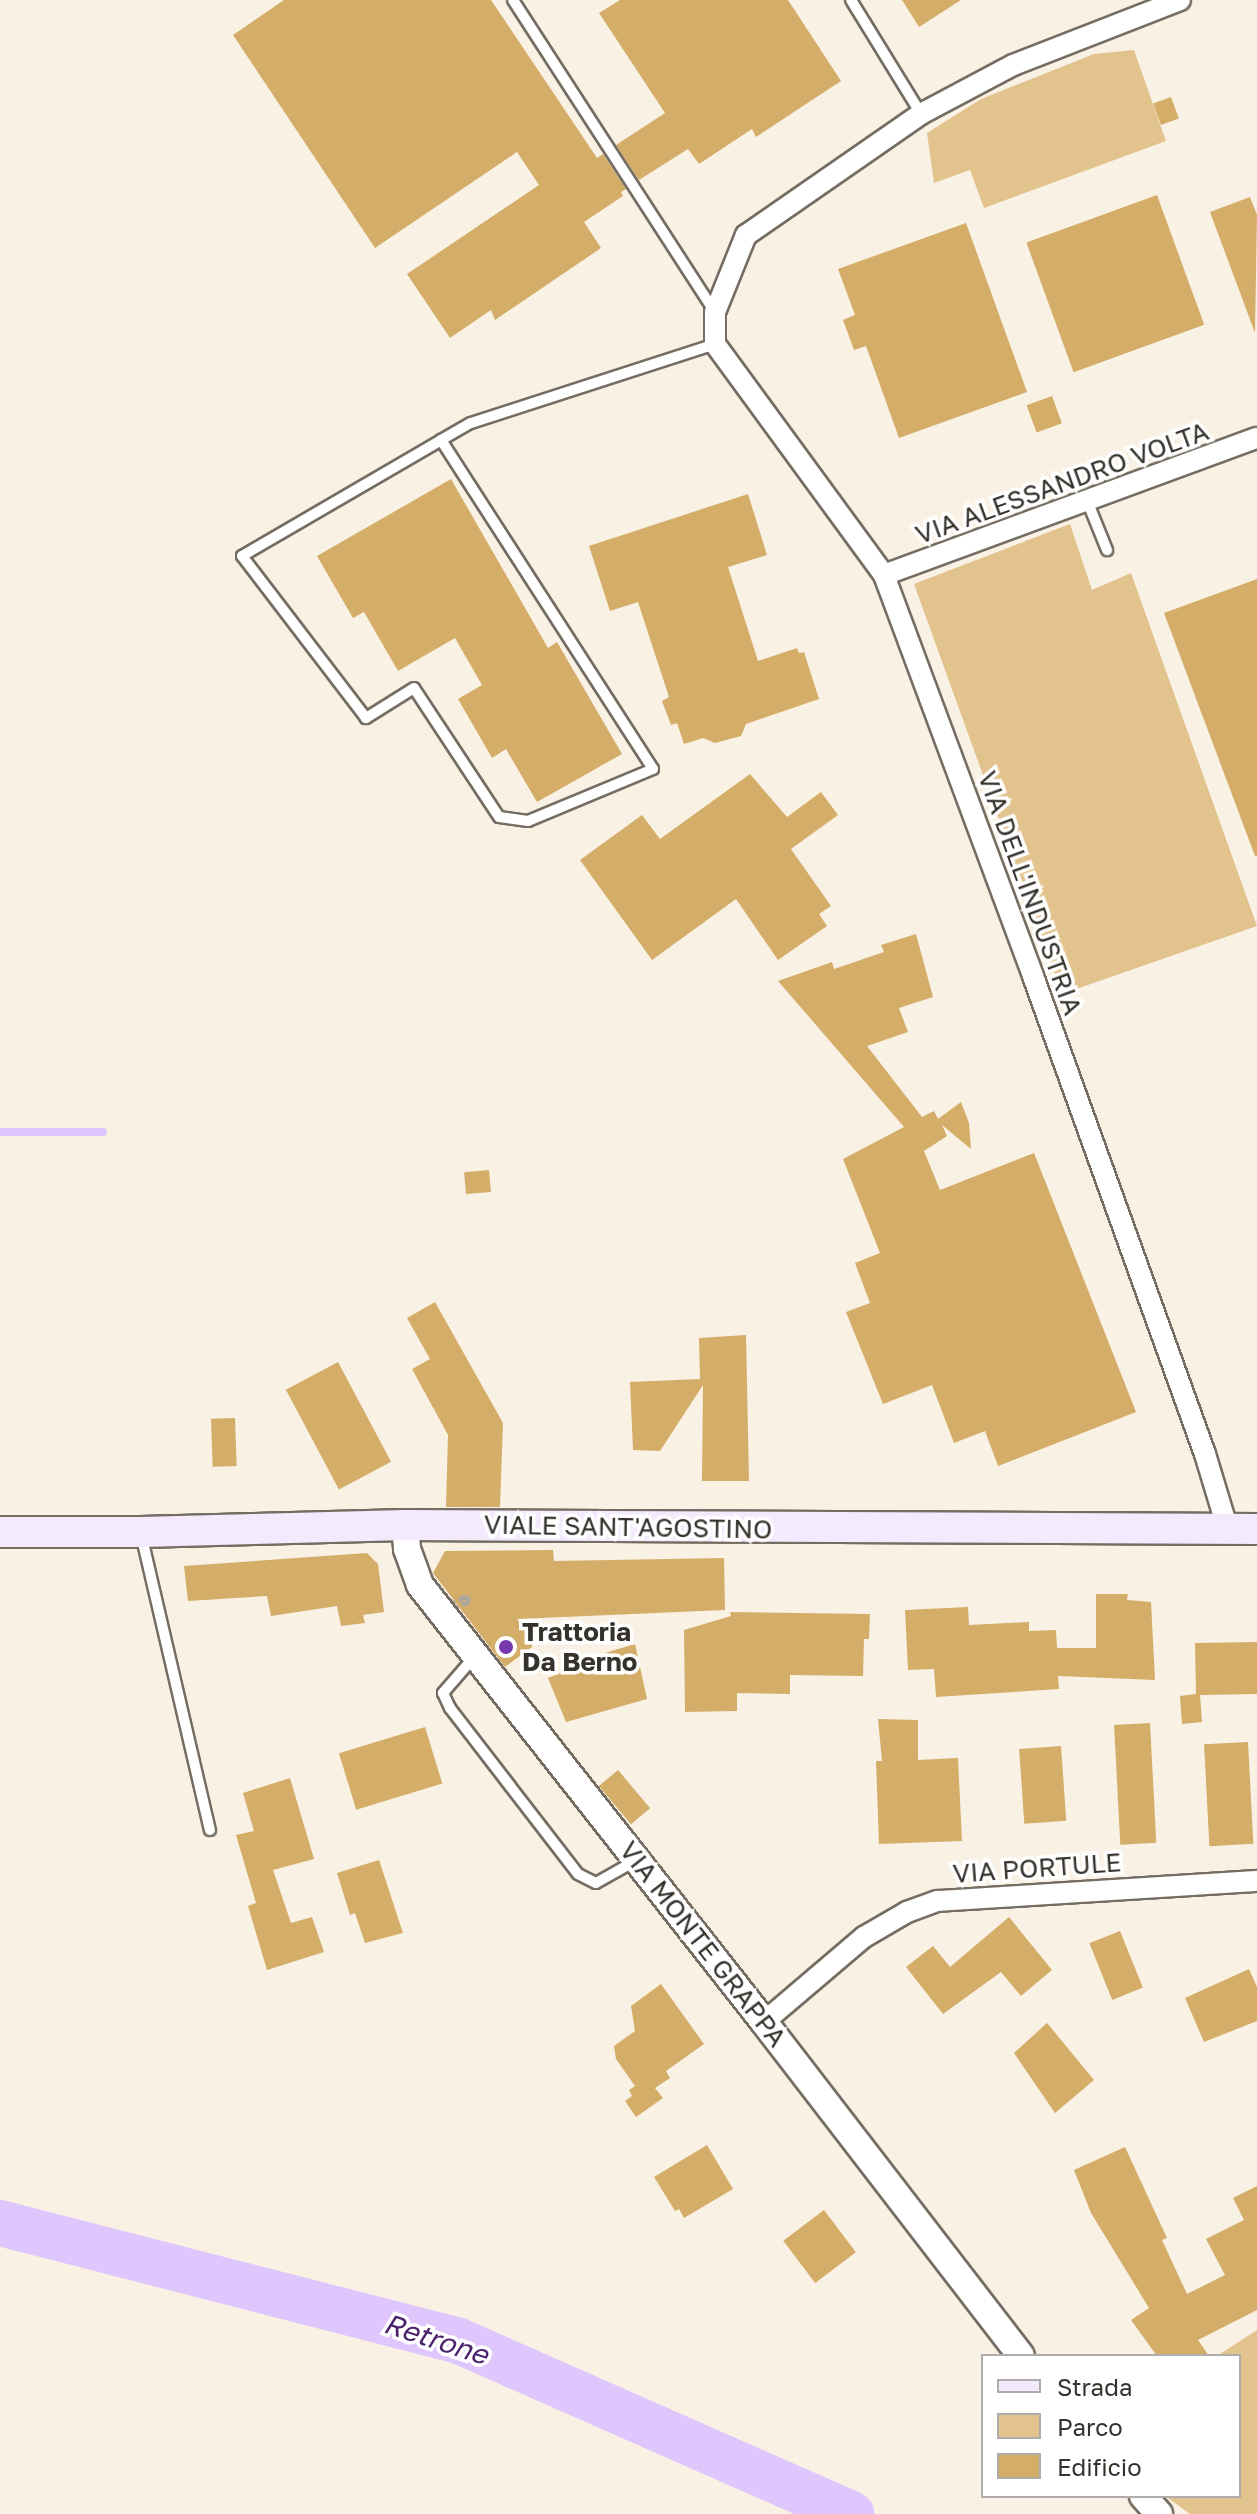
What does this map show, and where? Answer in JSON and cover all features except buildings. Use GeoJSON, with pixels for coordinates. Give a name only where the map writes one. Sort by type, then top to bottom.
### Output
{"type":"FeatureCollection","features":[{"type":"Feature","properties":{"kind":"main road","name":"VIALE SANT'AGOSTINO"},"geometry":{"type":"LineString","coordinates":[[0,1532],[141,1532],[405,1525],[1242,1529]]}},
{"type":"Feature","properties":{"kind":"street"},"geometry":{"type":"LineString","coordinates":[[715,344],[715,312],[746,235],[921,114],[1013,65],[1180,0]]}},
{"type":"Feature","properties":{"kind":"street","name":"VIA DELL'INDUSTRIA"},"geometry":{"type":"LineString","coordinates":[[715,344],[884,575],[1066,1065],[1205,1454],[1242,1529]]}},
{"type":"Feature","properties":{"kind":"street","name":"VIA ALESSANDRO VOLTA"},"geometry":{"type":"LineString","coordinates":[[884,575],[1088,503],[1257,438]]}},
{"type":"Feature","properties":{"kind":"street","name":"VIA MONTE GRAPPA"},"geometry":{"type":"LineString","coordinates":[[405,1525],[407,1549],[420,1585],[764,2022],[1019,2354]]}},
{"type":"Feature","properties":{"kind":"street","name":"VIA PORTULE"},"geometry":{"type":"LineString","coordinates":[[764,2022],[864,1937],[907,1912],[938,1901],[1257,1881]]}},
{"type":"Feature","properties":{"kind":"street"},"geometry":{"type":"LineString","coordinates":[[1145,2498],[1159,2514]]}},
{"type":"Feature","properties":{"kind":"lane"},"geometry":{"type":"LineString","coordinates":[[513,0],[715,312]]}},
{"type":"Feature","properties":{"kind":"lane"},"geometry":{"type":"LineString","coordinates":[[851,0],[921,114]]}},
{"type":"Feature","properties":{"kind":"lane"},"geometry":{"type":"LineString","coordinates":[[441,440],[653,769],[528,821],[499,817],[414,688],[366,718],[242,556],[441,440],[471,423],[715,344]]}},
{"type":"Feature","properties":{"kind":"lane"},"geometry":{"type":"LineString","coordinates":[[1088,503],[1107,550]]}},
{"type":"Feature","properties":{"kind":"lane"},"geometry":{"type":"LineString","coordinates":[[141,1532],[210,1830]]}},
{"type":"Feature","properties":{"kind":"lane"},"geometry":{"type":"LineString","coordinates":[[476,1656],[443,1693],[450,1708],[578,1874],[596,1883],[637,1860]]}},
{"type":"Feature","properties":{"kind":"green space"},"geometry":{"type":"Polygon","coordinates":[[[1134,50],[1166,141],[984,208],[970,170],[934,183],[927,133],[981,99],[1094,54],[1134,50]]]}},
{"type":"Feature","properties":{"kind":"green space"},"geometry":{"type":"Polygon","coordinates":[[[1070,524],[1092,590],[1131,573],[1257,926],[1062,994],[914,584],[1070,524]]]}},
{"type":"Feature","properties":{"kind":"green space"},"geometry":{"type":"Polygon","coordinates":[[[1257,2330],[1257,2514],[1190,2514],[1168,2498],[1241,2498],[1241,2354],[1220,2354],[1257,2330]]]}},
{"type":"Feature","properties":{"kind":"waterway"},"geometry":{"type":"LineString","coordinates":[[0,1132],[103,1132]]}},
{"type":"Feature","properties":{"kind":"waterway","name":"Retrone"},"geometry":{"type":"LineString","coordinates":[[0,2223],[459,2341],[852,2514]]}},
{"type":"Feature","properties":{"kind":"place","name":"Trattoria Da Berno"},"geometry":{"type":"Point","coordinates":[506,1647]}}]}
